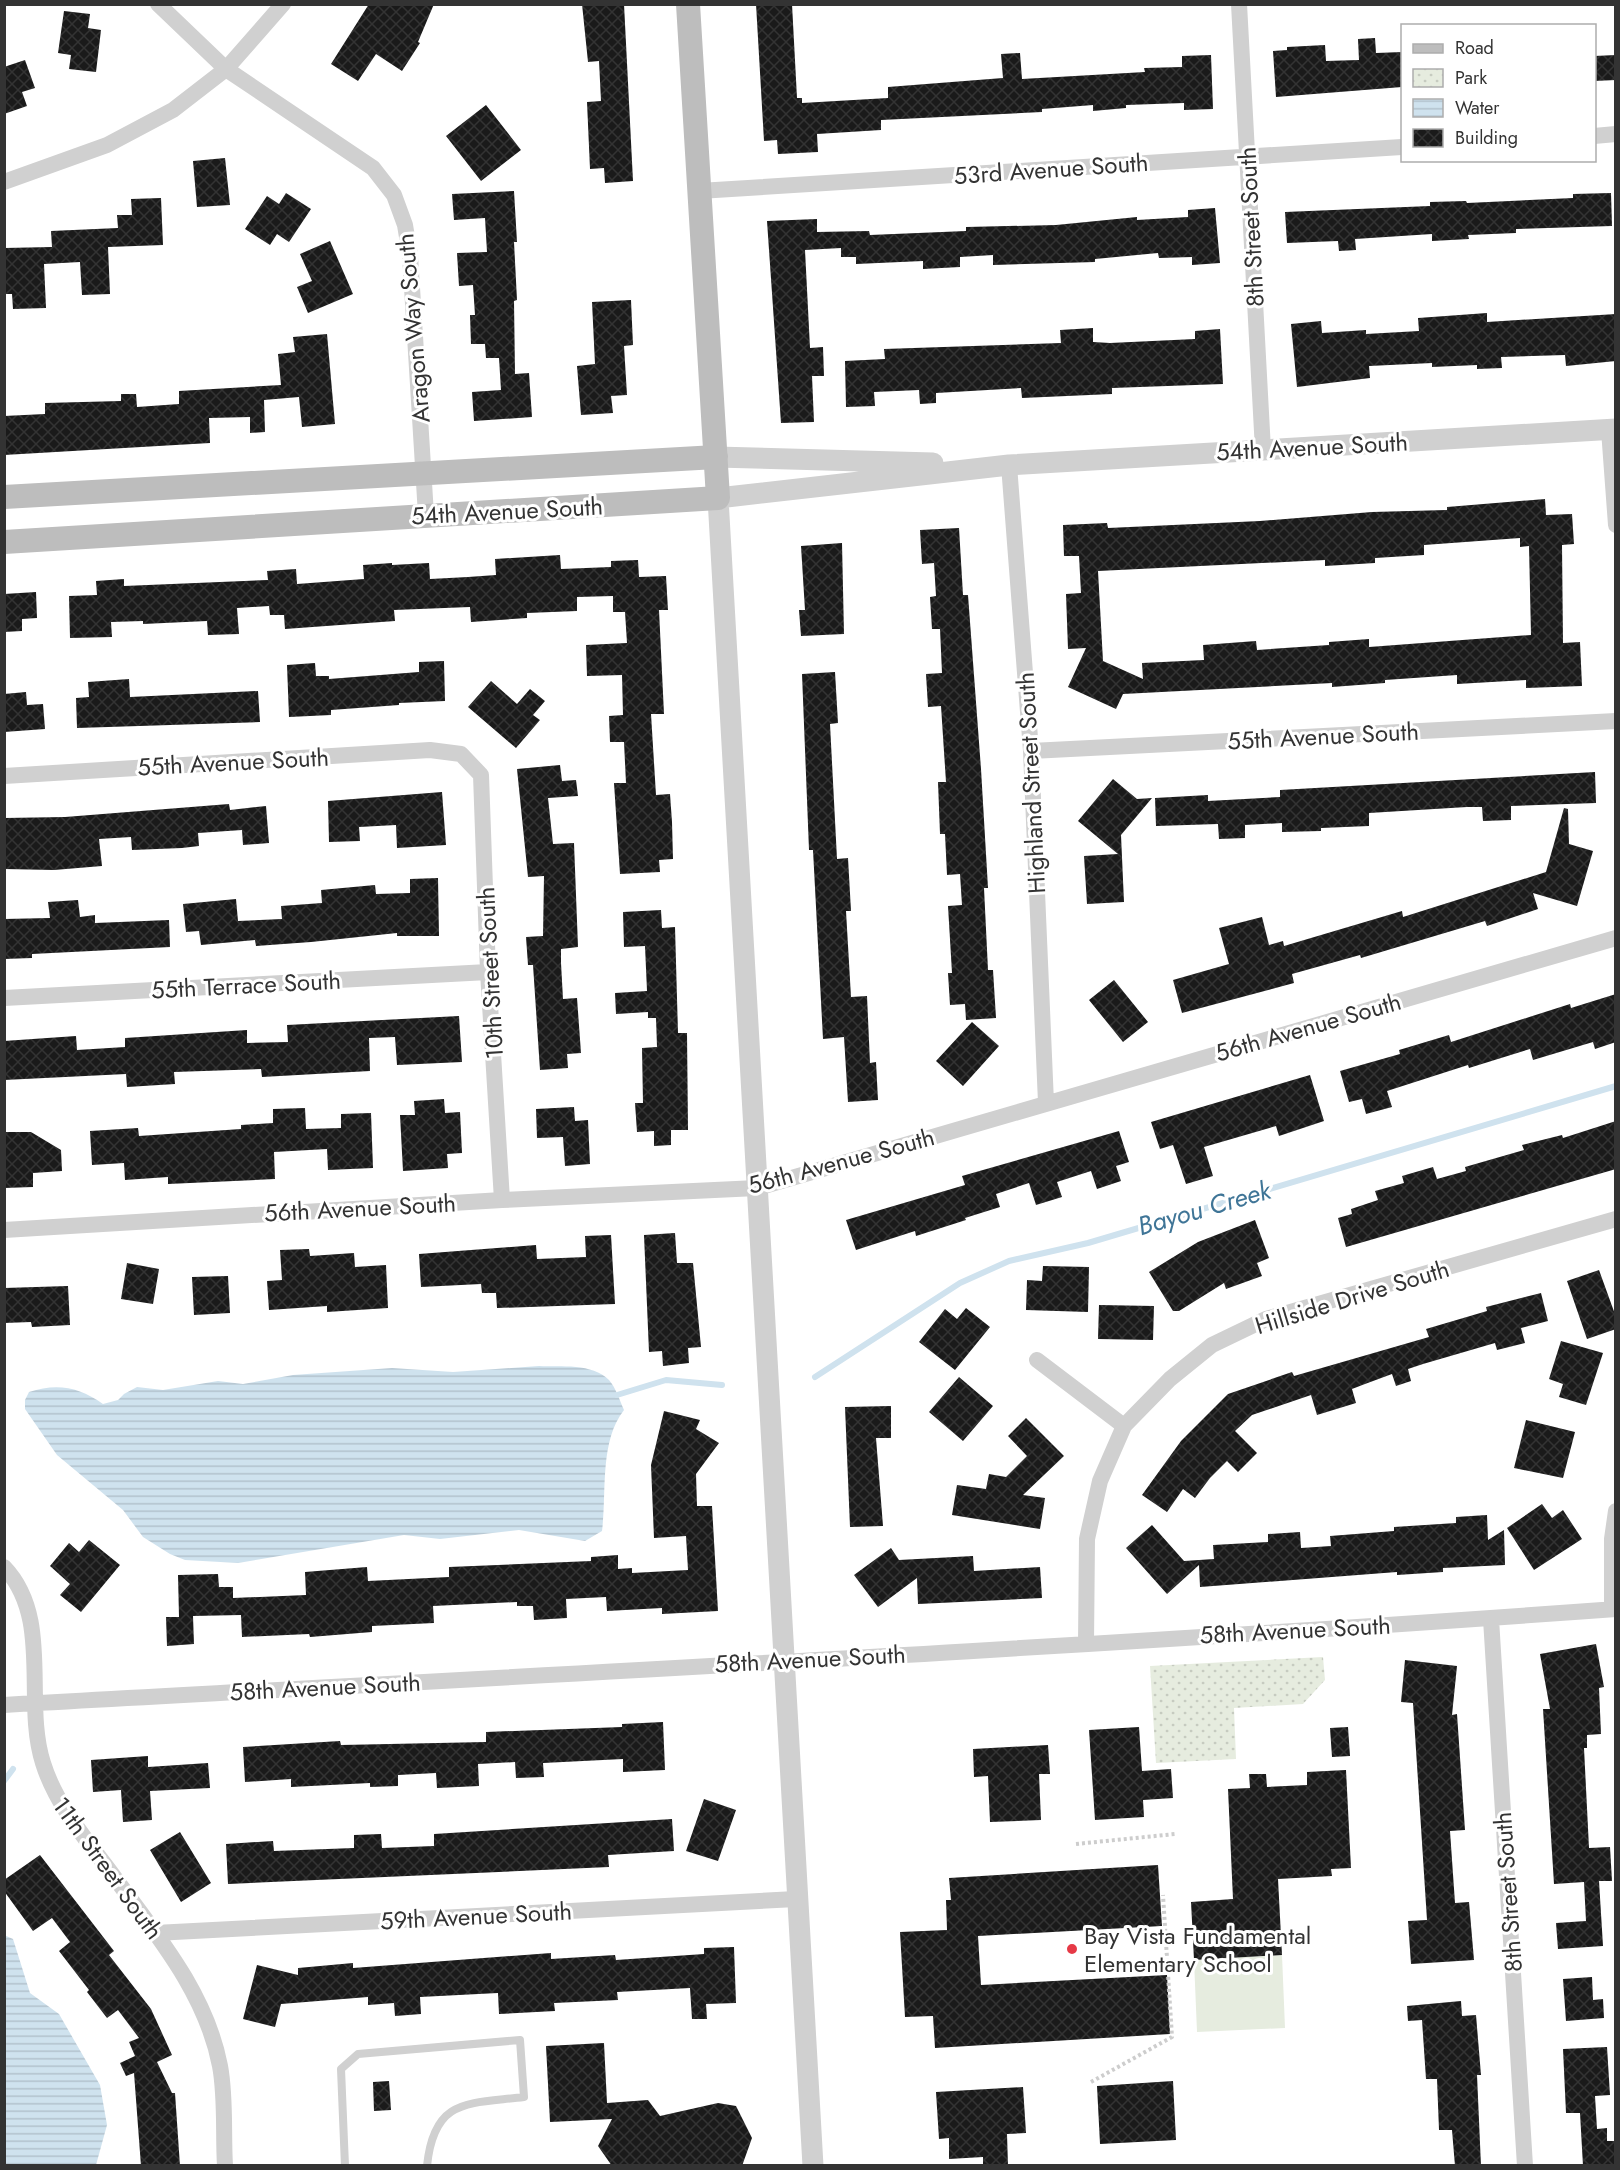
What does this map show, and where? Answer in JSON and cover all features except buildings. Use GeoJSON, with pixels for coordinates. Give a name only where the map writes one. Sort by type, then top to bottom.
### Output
{"type":"FeatureCollection","features":[{"type":"Feature","properties":{"kind":"main road"},"geometry":{"type":"LineString","coordinates":[[688,4],[718,498]]}},
{"type":"Feature","properties":{"kind":"main road","name":"54th Avenue South"},"geometry":{"type":"LineString","coordinates":[[4,497],[716,457]]}},
{"type":"Feature","properties":{"kind":"main road","name":"54th Avenue South"},"geometry":{"type":"LineString","coordinates":[[4,542],[718,498]]}},
{"type":"Feature","properties":{"kind":"street","name":"Aragon Way South"},"geometry":{"type":"LineString","coordinates":[[158,4],[226,69],[373,168],[394,195],[405,225],[410,255],[426,515]]}},
{"type":"Feature","properties":{"kind":"street"},"geometry":{"type":"LineString","coordinates":[[4,182],[107,145],[173,111],[226,69],[283,4]]}},
{"type":"Feature","properties":{"kind":"street","name":"8th Street South"},"geometry":{"type":"LineString","coordinates":[[1239,4],[1263,450]]}},
{"type":"Feature","properties":{"kind":"street"},"geometry":{"type":"LineString","coordinates":[[1596,135],[1616,134]]}},
{"type":"Feature","properties":{"kind":"street","name":"53rd Avenue South"},"geometry":{"type":"LineString","coordinates":[[699,191],[1401,147]]}},
{"type":"Feature","properties":{"kind":"street"},"geometry":{"type":"LineString","coordinates":[[1612,429],[1616,525]]}},
{"type":"Feature","properties":{"kind":"street","name":"54th Avenue South"},"geometry":{"type":"LineString","coordinates":[[718,498],[1009,465],[1612,429]]}},
{"type":"Feature","properties":{"kind":"street","name":"54th Avenue South"},"geometry":{"type":"LineString","coordinates":[[716,457],[1009,465]]}},
{"type":"Feature","properties":{"kind":"street","name":"Highland Street South"},"geometry":{"type":"LineString","coordinates":[[1009,465],[1031,751],[1046,1103]]}},
{"type":"Feature","properties":{"kind":"street"},"geometry":{"type":"LineString","coordinates":[[718,498],[813,2166]]}},
{"type":"Feature","properties":{"kind":"street","name":"55th Avenue South"},"geometry":{"type":"LineString","coordinates":[[1031,751],[1616,721]]}},
{"type":"Feature","properties":{"kind":"street","name":"55th Avenue South"},"geometry":{"type":"LineString","coordinates":[[4,776],[430,750],[461,754]]}},
{"type":"Feature","properties":{"kind":"street","name":"10th Street South"},"geometry":{"type":"LineString","coordinates":[[461,754],[481,776],[488,972],[502,1200]]}},
{"type":"Feature","properties":{"kind":"street","name":"56th Avenue South"},"geometry":{"type":"LineString","coordinates":[[4,1230],[502,1200],[757,1188],[1616,939]]}},
{"type":"Feature","properties":{"kind":"street","name":"55th Terrace South"},"geometry":{"type":"LineString","coordinates":[[4,998],[488,972]]}},
{"type":"Feature","properties":{"kind":"street","name":"Hillside Drive South"},"geometry":{"type":"LineString","coordinates":[[1086,1643],[1087,1539],[1100,1481],[1124,1426],[1170,1379],[1212,1345],[1266,1319],[1616,1219]]}},
{"type":"Feature","properties":{"kind":"street"},"geometry":{"type":"LineString","coordinates":[[1036,1360],[1124,1426]]}},
{"type":"Feature","properties":{"kind":"street"},"geometry":{"type":"LineString","coordinates":[[1614,1609],[1612,1539],[1616,1511]]}},
{"type":"Feature","properties":{"kind":"street","name":"11th Street South"},"geometry":{"type":"LineString","coordinates":[[4,1567],[17,1580],[31,1626],[34,1703],[42,1759],[52,1790],[155,1933],[193,1990],[208,2024],[220,2067],[225,2166]]}},
{"type":"Feature","properties":{"kind":"street","name":"58th Avenue South"},"geometry":{"type":"LineString","coordinates":[[4,1705],[1491,1619],[1614,1609]]}},
{"type":"Feature","properties":{"kind":"street","name":"8th Street South"},"geometry":{"type":"LineString","coordinates":[[1491,1619],[1525,2166]]}},
{"type":"Feature","properties":{"kind":"street","name":"59th Avenue South"},"geometry":{"type":"LineString","coordinates":[[155,1933],[796,1899]]}},
{"type":"Feature","properties":{"kind":"lane"},"geometry":{"type":"LineString","coordinates":[[345,2166],[341,2069],[358,2054],[520,2040],[524,2097],[456,2106],[442,2118],[428,2150],[427,2166]]}},
{"type":"Feature","properties":{"kind":"path"},"geometry":{"type":"LineString","coordinates":[[1076,1844],[1175,1834]]}},
{"type":"Feature","properties":{"kind":"path"},"geometry":{"type":"LineString","coordinates":[[1090,2082],[1172,2037],[1163,1895]]}},
{"type":"Feature","properties":{"kind":"green space"},"geometry":{"type":"Polygon","coordinates":[[[1323,1657],[1325,1680],[1303,1704],[1234,1708],[1236,1759],[1156,1763],[1150,1666],[1323,1657]]]}},
{"type":"Feature","properties":{"kind":"green space"},"geometry":{"type":"Polygon","coordinates":[[[1282,1955],[1285,2028],[1197,2032],[1194,1960],[1282,1955]]]}},
{"type":"Feature","properties":{"kind":"water"},"geometry":{"type":"Polygon","coordinates":[[[539,1366],[585,1368],[602,1375],[614,1387],[624,1410],[616,1423],[607,1452],[602,1531],[585,1541],[519,1530],[440,1539],[404,1535],[238,1563],[185,1560],[170,1554],[143,1537],[123,1510],[57,1455],[25,1409],[25,1400],[29,1392],[58,1387],[76,1390],[103,1404],[118,1400],[137,1387],[163,1390],[218,1381],[243,1384],[293,1375],[392,1368],[453,1372],[539,1366]]]}},
{"type":"Feature","properties":{"kind":"water"},"geometry":{"type":"Polygon","coordinates":[[[4,1935],[13,1939],[30,1993],[59,2014],[100,2085],[107,2125],[96,2165],[5,2165],[4,1935]]]}},
{"type":"Feature","properties":{"kind":"waterway","name":"Bayou Creek"},"geometry":{"type":"LineString","coordinates":[[815,1377],[960,1283],[1009,1261],[1088,1243],[1616,1086]]}},
{"type":"Feature","properties":{"kind":"waterway","name":"Bayou Creek"},"geometry":{"type":"LineString","coordinates":[[617,1395],[666,1380],[722,1385]]}},
{"type":"Feature","properties":{"kind":"waterway","name":"Bayou Creek"},"geometry":{"type":"LineString","coordinates":[[4,1781],[13,1769]]}},
{"type":"Feature","properties":{"kind":"place","name":"Bay Vista Fundamental Elementary School"},"geometry":{"type":"Point","coordinates":[1072,1949]}}]}
